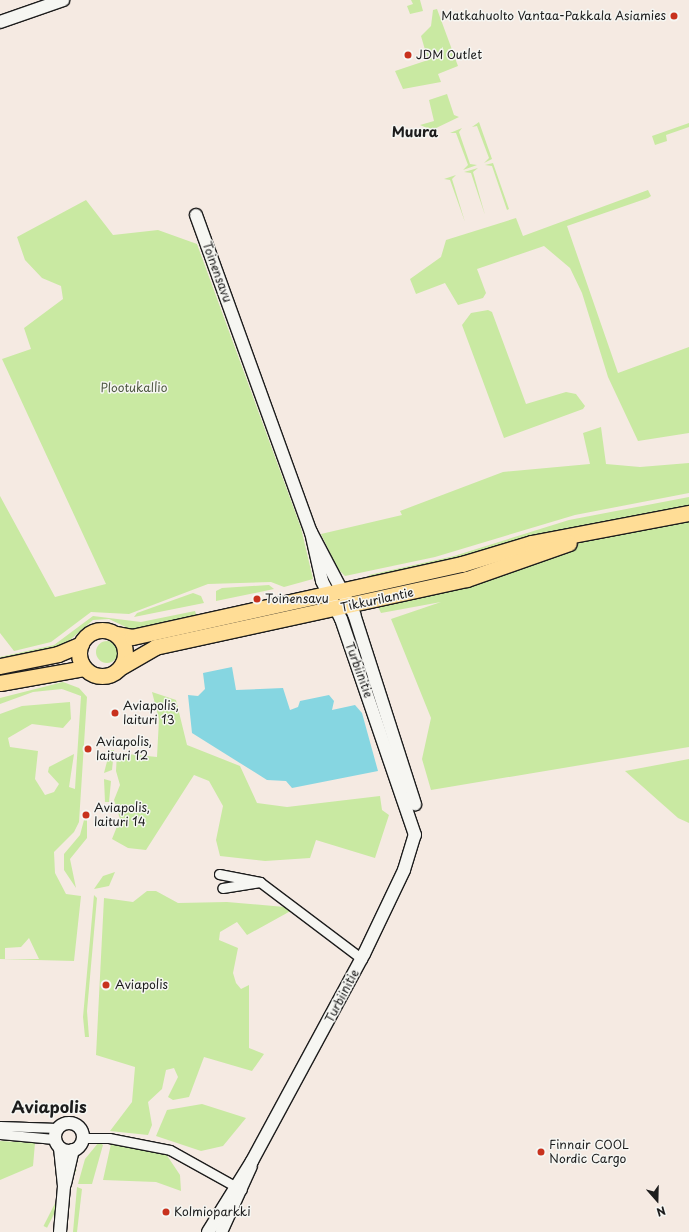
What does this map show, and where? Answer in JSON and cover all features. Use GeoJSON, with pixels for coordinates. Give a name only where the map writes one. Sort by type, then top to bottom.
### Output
{"type":"FeatureCollection","features":[{"type":"Feature","properties":{"kind":"main road","name":"Tikkurilantie"},"geometry":{"type":"LineString","coordinates":[[117,634],[132,637],[462,564],[531,543],[689,513]]}},
{"type":"Feature","properties":{"kind":"main road","name":"Tikkurilantie"},"geometry":{"type":"LineString","coordinates":[[121,667],[155,647],[468,579],[608,528]]}},
{"type":"Feature","properties":{"kind":"main road"},"geometry":{"type":"LineString","coordinates":[[0,666],[58,654],[81,644],[94,631],[110,631],[117,634],[125,651],[121,667],[102,676],[84,668],[0,683]]}},
{"type":"Feature","properties":{"kind":"main road"},"geometry":{"type":"LineString","coordinates":[[81,644],[79,654],[84,668]]}},
{"type":"Feature","properties":{"kind":"street"},"geometry":{"type":"LineString","coordinates":[[0,22],[63,0]]}},
{"type":"Feature","properties":{"kind":"street","name":"Toinensavu"},"geometry":{"type":"LineString","coordinates":[[196,215],[311,532],[335,593],[343,607]]}},
{"type":"Feature","properties":{"kind":"street","name":"Turbiinitie"},"geometry":{"type":"LineString","coordinates":[[221,1232],[238,1188],[362,959],[411,853],[415,803],[343,607]]}},
{"type":"Feature","properties":{"kind":"street"},"geometry":{"type":"LineString","coordinates":[[219,874],[260,882],[362,959]]}},
{"type":"Feature","properties":{"kind":"street"},"geometry":{"type":"LineString","coordinates":[[222,888],[260,882]]}},
{"type":"Feature","properties":{"kind":"street"},"geometry":{"type":"LineString","coordinates":[[64,1186],[57,1138],[71,1122],[79,1127],[83,1138]]}},
{"type":"Feature","properties":{"kind":"street"},"geometry":{"type":"LineString","coordinates":[[0,1126],[57,1138],[74,1150]]}},
{"type":"Feature","properties":{"kind":"street"},"geometry":{"type":"LineString","coordinates":[[0,1134],[57,1138]]}},
{"type":"Feature","properties":{"kind":"street"},"geometry":{"type":"LineString","coordinates":[[60,1232],[64,1186],[74,1150],[83,1138]]}},
{"type":"Feature","properties":{"kind":"street"},"geometry":{"type":"LineString","coordinates":[[83,1138],[109,1138],[170,1150],[238,1188]]}},
{"type":"Feature","properties":{"kind":"street","name":"Turbiinitie"},"geometry":{"type":"LineString","coordinates":[[208,1232],[238,1188]]}},
{"type":"Feature","properties":{"kind":"green space"},"geometry":{"type":"Polygon","coordinates":[[[411,0],[420,0],[423,11],[410,14],[407,6],[413,4],[411,0]]]}},
{"type":"Feature","properties":{"kind":"green space"},"geometry":{"type":"Polygon","coordinates":[[[437,9],[458,66],[438,74],[441,82],[403,89],[395,71],[428,60],[421,36],[431,26],[433,10],[437,9]]]}},
{"type":"Feature","properties":{"kind":"green space"},"geometry":{"type":"Polygon","coordinates":[[[447,94],[454,115],[459,117],[432,130],[420,125],[434,121],[429,100],[447,94]]]}},
{"type":"Feature","properties":{"kind":"green space"},"geometry":{"type":"Polygon","coordinates":[[[479,122],[492,159],[484,163],[489,158],[477,126],[472,127],[479,122]]]}},
{"type":"Feature","properties":{"kind":"green space"},"geometry":{"type":"Polygon","coordinates":[[[689,123],[689,127],[666,135],[667,141],[655,145],[652,136],[689,123]]]}},
{"type":"Feature","properties":{"kind":"green space"},"geometry":{"type":"Polygon","coordinates":[[[462,128],[459,132],[470,164],[477,165],[463,170],[468,165],[456,133],[450,133],[462,128]]]}},
{"type":"Feature","properties":{"kind":"green space"},"geometry":{"type":"Polygon","coordinates":[[[493,163],[509,209],[507,210],[492,166],[485,165],[493,163]]]}},
{"type":"Feature","properties":{"kind":"green space"},"geometry":{"type":"Polygon","coordinates":[[[478,168],[473,172],[485,215],[471,173],[464,172],[478,168]]]}},
{"type":"Feature","properties":{"kind":"green space"},"geometry":{"type":"Polygon","coordinates":[[[456,175],[452,179],[465,222],[450,180],[444,179],[456,175]]]}},
{"type":"Feature","properties":{"kind":"green space"},"geometry":{"type":"Polygon","coordinates":[[[648,190],[651,196],[648,198],[567,226],[618,373],[689,347],[689,433],[638,441],[608,377],[582,293],[570,268],[544,246],[477,269],[486,293],[483,298],[458,305],[445,283],[416,294],[410,279],[441,257],[446,240],[516,218],[523,236],[648,190]]]}},
{"type":"Feature","properties":{"kind":"green space","name":"Plootukallio"},"geometry":{"type":"Polygon","coordinates":[[[86,200],[113,235],[158,230],[197,244],[301,528],[313,579],[284,587],[271,582],[208,584],[129,614],[91,612],[51,642],[14,651],[0,633],[0,496],[55,597],[106,584],[2,359],[31,349],[24,328],[63,299],[61,286],[42,278],[25,260],[17,237],[86,200]]]}},
{"type":"Feature","properties":{"kind":"green space"},"geometry":{"type":"Polygon","coordinates":[[[488,310],[492,312],[526,404],[566,392],[576,394],[585,406],[583,409],[504,438],[462,325],[471,313],[488,310]]]}},
{"type":"Feature","properties":{"kind":"green space"},"geometry":{"type":"Polygon","coordinates":[[[601,427],[606,464],[640,467],[689,463],[689,493],[575,515],[435,557],[345,576],[338,569],[321,534],[402,515],[400,511],[503,472],[590,464],[583,433],[601,427]]]}},
{"type":"Feature","properties":{"kind":"green space"},"geometry":{"type":"Polygon","coordinates":[[[689,497],[689,507],[368,581],[369,575],[454,556],[569,520],[689,497]]]}},
{"type":"Feature","properties":{"kind":"green space"},"geometry":{"type":"Polygon","coordinates":[[[689,517],[689,747],[431,790],[422,759],[431,718],[391,619],[441,602],[381,613],[377,605],[590,540],[689,517]]]}},
{"type":"Feature","properties":{"kind":"green space"},"geometry":{"type":"Polygon","coordinates":[[[269,585],[274,589],[216,601],[216,591],[222,588],[269,585]]]}},
{"type":"Feature","properties":{"kind":"green space"},"geometry":{"type":"Polygon","coordinates":[[[193,593],[201,596],[204,603],[134,617],[137,613],[193,593]]]}},
{"type":"Feature","properties":{"kind":"green space"},"geometry":{"type":"Polygon","coordinates":[[[195,611],[197,617],[132,630],[109,619],[93,620],[63,646],[0,662],[0,657],[54,645],[93,616],[141,622],[195,611]]]}},
{"type":"Feature","properties":{"kind":"green space"},"geometry":{"type":"Polygon","coordinates":[[[107,641],[111,642],[117,648],[117,656],[111,662],[107,663],[103,662],[97,656],[96,652],[97,648],[103,642],[107,641]]]}},
{"type":"Feature","properties":{"kind":"green space"},"geometry":{"type":"Polygon","coordinates":[[[63,682],[79,688],[87,697],[79,822],[74,832],[54,852],[55,873],[66,894],[81,896],[74,961],[0,959],[0,714],[22,706],[70,702],[71,719],[63,728],[32,724],[8,738],[10,747],[38,751],[35,779],[45,795],[54,792],[59,784],[48,772],[49,767],[74,754],[69,787],[75,789],[81,696],[62,689],[33,692],[0,704],[0,698],[63,682]],[[29,938],[21,947],[5,948],[5,959],[39,959],[29,938]]]}},
{"type":"Feature","properties":{"kind":"green space"},"geometry":{"type":"Polygon","coordinates":[[[152,692],[176,700],[187,745],[240,766],[257,803],[287,807],[380,796],[382,810],[389,815],[375,858],[316,840],[310,858],[265,861],[220,856],[216,840],[223,806],[209,781],[194,775],[146,850],[128,848],[112,839],[120,819],[114,800],[120,785],[116,771],[117,753],[157,757],[159,719],[152,692]]]}},
{"type":"Feature","properties":{"kind":"green space"},"geometry":{"type":"Polygon","coordinates":[[[110,750],[114,750],[112,770],[104,773],[110,750]]]}},
{"type":"Feature","properties":{"kind":"green space"},"geometry":{"type":"Polygon","coordinates":[[[689,759],[689,823],[678,818],[625,771],[689,759]]]}},
{"type":"Feature","properties":{"kind":"green space"},"geometry":{"type":"Polygon","coordinates":[[[104,779],[111,781],[109,802],[105,802],[104,779]]]}},
{"type":"Feature","properties":{"kind":"green space"},"geometry":{"type":"Polygon","coordinates":[[[84,820],[87,820],[87,838],[70,859],[76,888],[64,870],[64,854],[80,835],[84,820]]]}},
{"type":"Feature","properties":{"kind":"green space"},"geometry":{"type":"Polygon","coordinates":[[[115,872],[109,886],[94,889],[103,876],[115,872]]]}},
{"type":"Feature","properties":{"kind":"green space"},"geometry":{"type":"Polygon","coordinates":[[[147,891],[156,891],[178,903],[227,902],[296,908],[247,935],[237,922],[220,932],[219,940],[238,948],[233,973],[236,983],[241,989],[249,985],[249,1048],[264,1054],[252,1071],[204,1057],[189,1097],[173,1100],[168,1097],[178,1077],[174,1068],[166,1070],[162,1089],[148,1102],[152,1125],[148,1135],[110,1131],[132,1102],[135,1067],[96,1055],[104,898],[133,902],[147,891]]]}},
{"type":"Feature","properties":{"kind":"green space"},"geometry":{"type":"Polygon","coordinates":[[[94,895],[97,898],[87,1011],[89,1037],[85,1037],[83,1017],[94,895]]]}},
{"type":"Feature","properties":{"kind":"green space"},"geometry":{"type":"Polygon","coordinates":[[[202,1104],[246,1118],[223,1146],[201,1151],[156,1136],[167,1110],[202,1104]]]}},
{"type":"Feature","properties":{"kind":"green space"},"geometry":{"type":"Polygon","coordinates":[[[0,1141],[35,1143],[33,1166],[0,1180],[0,1141]]]}},
{"type":"Feature","properties":{"kind":"green space"},"geometry":{"type":"Polygon","coordinates":[[[99,1142],[103,1145],[92,1184],[78,1184],[85,1159],[99,1142]]]}},
{"type":"Feature","properties":{"kind":"green space"},"geometry":{"type":"Polygon","coordinates":[[[111,1144],[139,1146],[166,1154],[180,1175],[181,1191],[156,1182],[103,1180],[111,1144]]]}},
{"type":"Feature","properties":{"kind":"green space"},"geometry":{"type":"Polygon","coordinates":[[[73,1168],[77,1170],[47,1228],[43,1226],[73,1168]]]}},
{"type":"Feature","properties":{"kind":"green space"},"geometry":{"type":"Polygon","coordinates":[[[77,1187],[82,1189],[77,1232],[73,1232],[77,1187]]]}},
{"type":"Feature","properties":{"kind":"water"},"geometry":{"type":"Polygon","coordinates":[[[232,667],[236,690],[283,688],[290,710],[298,707],[300,701],[329,695],[334,701],[332,710],[355,705],[362,713],[378,771],[292,788],[286,781],[267,780],[192,733],[188,695],[198,696],[205,689],[203,673],[232,667]]]}},
{"type":"Feature","properties":{"kind":"place","name":"Matkahuolto Vantaa-Pakkala Asiamies"},"geometry":{"type":"Point","coordinates":[674,16]}},
{"type":"Feature","properties":{"kind":"place","name":"JDM Outlet"},"geometry":{"type":"Point","coordinates":[408,55]}},
{"type":"Feature","properties":{"kind":"place","name":"Toinensavu"},"geometry":{"type":"Point","coordinates":[257,599]}},
{"type":"Feature","properties":{"kind":"place","name":"Aviapolis, laituri 13"},"geometry":{"type":"Point","coordinates":[115,713]}},
{"type":"Feature","properties":{"kind":"place","name":"Aviapolis, laituri 12"},"geometry":{"type":"Point","coordinates":[88,749]}},
{"type":"Feature","properties":{"kind":"place","name":"Aviapolis, laituri 14"},"geometry":{"type":"Point","coordinates":[86,815]}},
{"type":"Feature","properties":{"kind":"place","name":"Aviapolis"},"geometry":{"type":"Point","coordinates":[106,985]}},
{"type":"Feature","properties":{"kind":"place","name":"Finnair COOL Nordic Cargo"},"geometry":{"type":"Point","coordinates":[541,1152]}},
{"type":"Feature","properties":{"kind":"place","name":"Kolmioparkki"},"geometry":{"type":"Point","coordinates":[166,1212]}},
{"type":"Feature","properties":{"kind":"district","name":"Muura"},"geometry":{"type":"Point","coordinates":[415,132]}},
{"type":"Feature","properties":{"kind":"district","name":"Aviapolis"},"geometry":{"type":"Point","coordinates":[49,1106]}}]}
